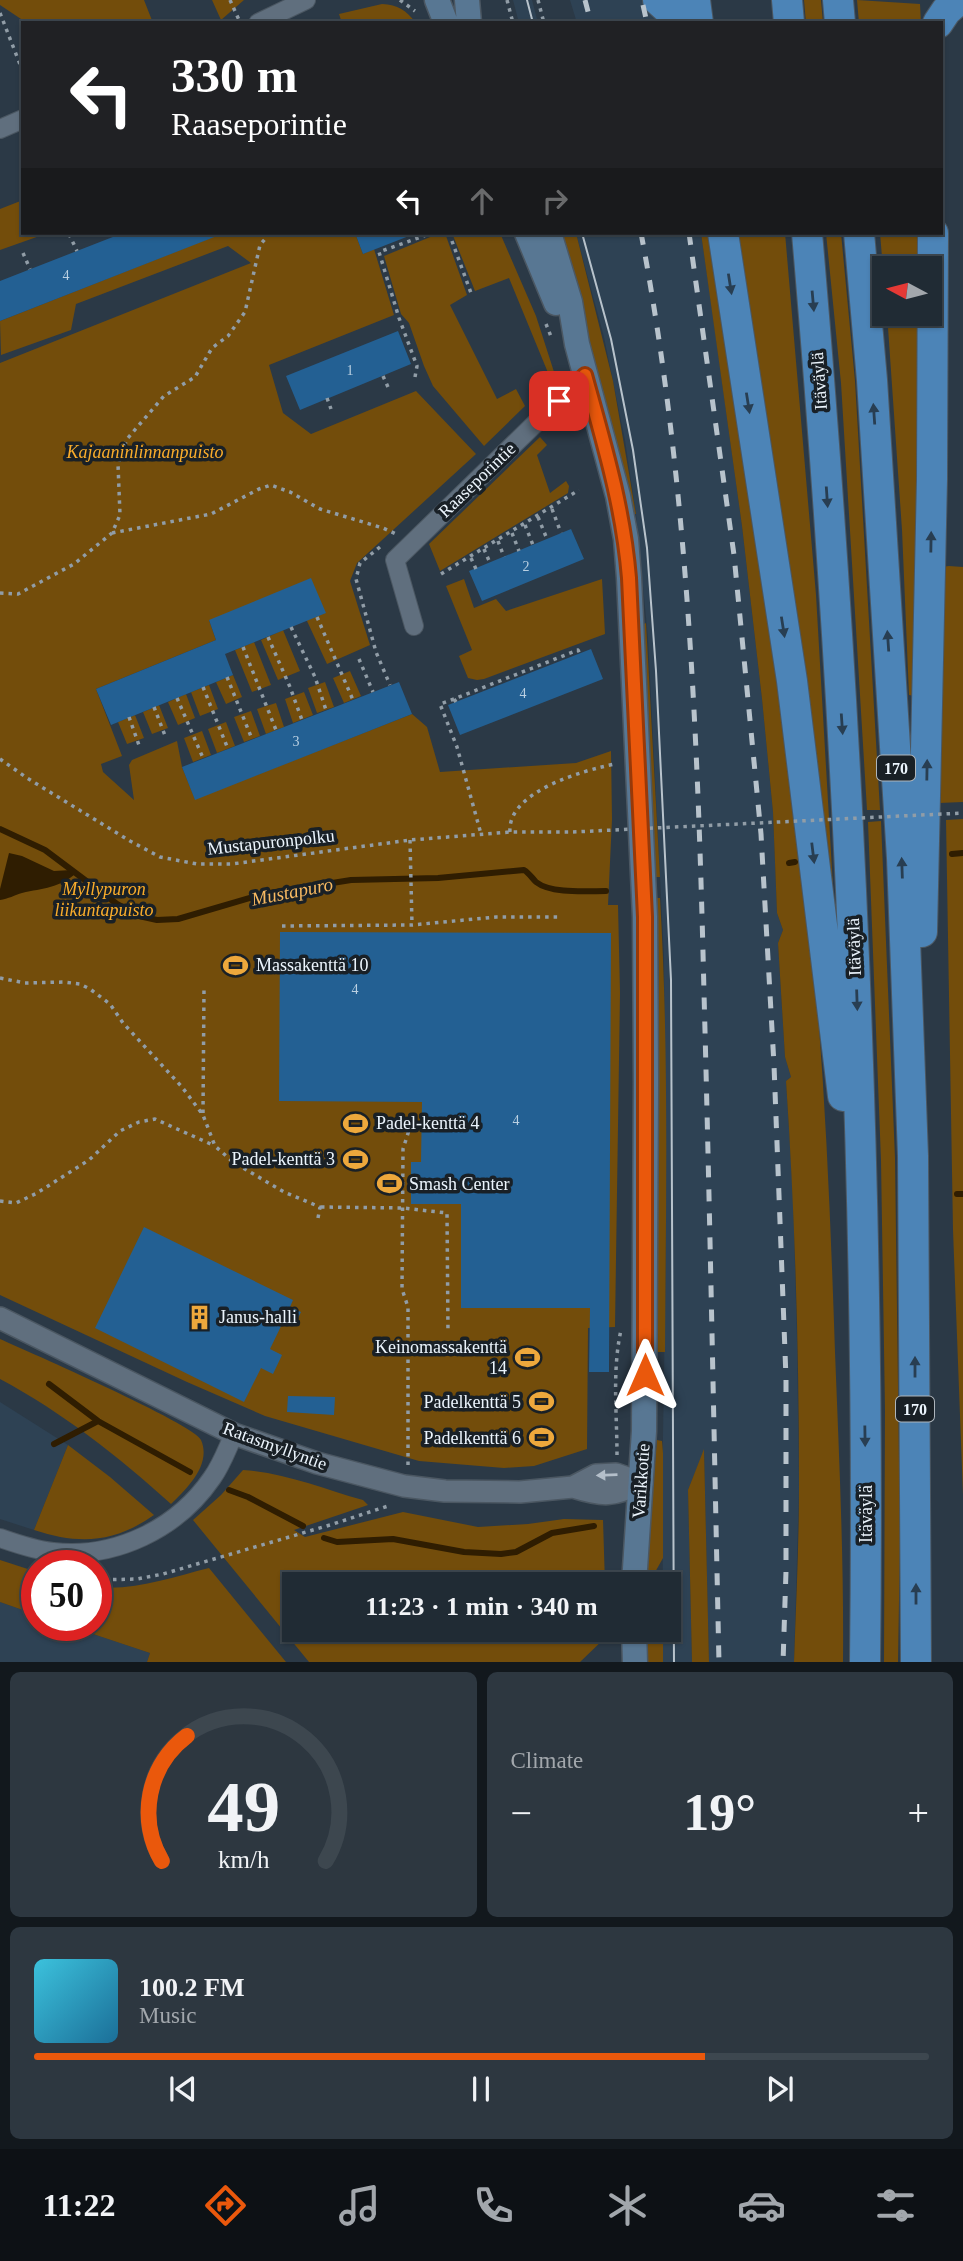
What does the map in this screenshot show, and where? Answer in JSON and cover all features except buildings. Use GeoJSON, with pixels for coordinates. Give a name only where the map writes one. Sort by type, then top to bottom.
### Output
{"type":"FeatureCollection","features":[{"type":"Feature","properties":{"kind":"highway"},"geometry":{"type":"LineString","coordinates":[[658,0],[677,21]]}},
{"type":"Feature","properties":{"kind":"highway"},"geometry":{"type":"LineString","coordinates":[[695,0],[698,21]]}},
{"type":"Feature","properties":{"kind":"highway"},"geometry":{"type":"LineString","coordinates":[[787,0],[789,21]]}},
{"type":"Feature","properties":{"kind":"highway"},"geometry":{"type":"LineString","coordinates":[[838,0],[840,21]]}},
{"type":"Feature","properties":{"kind":"highway"},"geometry":{"type":"LineString","coordinates":[[723,235],[792,681],[863,1245]]}},
{"type":"Feature","properties":{"kind":"highway","name":"Itäväylä"},"geometry":{"type":"LineString","coordinates":[[807,235],[820,380],[851,859],[863,1245],[867,1530],[865,1662]]}},
{"type":"Feature","properties":{"kind":"highway","name":"170"},"geometry":{"type":"LineString","coordinates":[[859,235],[872,380],[902,858],[913,1156],[916,1662]]}},
{"type":"Feature","properties":{"kind":"highway"},"geometry":{"type":"LineString","coordinates":[[913,1156],[925,855],[932,479],[933,235]]}},
{"type":"Feature","properties":{"kind":"main road"},"geometry":{"type":"LineString","coordinates":[[467,0],[469,21]]}},
{"type":"Feature","properties":{"kind":"main road"},"geometry":{"type":"LineString","coordinates":[[427,7],[444,21]]}},
{"type":"Feature","properties":{"kind":"main road"},"geometry":{"type":"LineString","coordinates":[[528,235],[577,344]]}},
{"type":"Feature","properties":{"kind":"main road"},"geometry":{"type":"LineString","coordinates":[[551,235],[570,302],[585,375]]}},
{"type":"Feature","properties":{"kind":"main road","name":"Varikkotie"},"geometry":{"type":"LineString","coordinates":[[585,375],[618,496],[626,539],[635,682],[645,931],[646,1082],[642,1483],[635,1572]]}},
{"type":"Feature","properties":{"kind":"main road"},"geometry":{"type":"LineString","coordinates":[[634,1642],[635,1662]]}},
{"type":"Feature","properties":{"kind":"street"},"geometry":{"type":"LineString","coordinates":[[262,21],[306,0]]}},
{"type":"Feature","properties":{"kind":"street"},"geometry":{"type":"LineString","coordinates":[[0,129],[21,120]]}},
{"type":"Feature","properties":{"kind":"street","name":"Raaseporintie"},"geometry":{"type":"LineString","coordinates":[[414,626],[395,560],[585,375]]}},
{"type":"Feature","properties":{"kind":"street","name":"Ratasmyllyntie"},"geometry":{"type":"LineString","coordinates":[[0,1318],[234,1434],[317,1463],[404,1486],[444,1491],[520,1492],[573,1487],[595,1494],[616,1494],[642,1483]]}},
{"type":"Feature","properties":{"kind":"street"},"geometry":{"type":"LineString","coordinates":[[0,1538],[53,1552],[100,1551],[129,1545],[183,1510],[202,1491],[218,1467],[234,1434]]}},
{"type":"Feature","properties":{"kind":"path"},"geometry":{"type":"LineString","coordinates":[[230,0],[237,18]]}},
{"type":"Feature","properties":{"kind":"path"},"geometry":{"type":"LineString","coordinates":[[400,0],[412,7],[427,7]]}},
{"type":"Feature","properties":{"kind":"path"},"geometry":{"type":"LineString","coordinates":[[507,0],[512,21]]}},
{"type":"Feature","properties":{"kind":"path"},"geometry":{"type":"LineString","coordinates":[[538,0],[543,21]]}},
{"type":"Feature","properties":{"kind":"path"},"geometry":{"type":"LineString","coordinates":[[0,13],[21,67]]}},
{"type":"Feature","properties":{"kind":"path"},"geometry":{"type":"LineString","coordinates":[[69,235],[77,251]]}},
{"type":"Feature","properties":{"kind":"path"},"geometry":{"type":"LineString","coordinates":[[0,593],[18,594],[74,564],[112,533],[120,515],[118,464],[127,439],[164,396],[195,377],[212,348],[228,337],[245,312],[260,245],[268,235]]}},
{"type":"Feature","properties":{"kind":"path"},"geometry":{"type":"LineString","coordinates":[[415,377],[417,366],[398,318],[379,252],[426,235]]}},
{"type":"Feature","properties":{"kind":"path"},"geometry":{"type":"LineString","coordinates":[[450,235],[471,293]]}},
{"type":"Feature","properties":{"kind":"path"},"geometry":{"type":"LineString","coordinates":[[23,253],[30,269]]}},
{"type":"Feature","properties":{"kind":"path"},"geometry":{"type":"LineString","coordinates":[[383,376],[388,387]]}},
{"type":"Feature","properties":{"kind":"path"},"geometry":{"type":"LineString","coordinates":[[327,398],[331,409]]}},
{"type":"Feature","properties":{"kind":"path"},"geometry":{"type":"LineString","coordinates":[[112,533],[211,514],[271,485],[320,509],[383,528],[412,544]]}},
{"type":"Feature","properties":{"kind":"path"},"geometry":{"type":"LineString","coordinates":[[441,574],[552,509],[579,490]]}},
{"type":"Feature","properties":{"kind":"path"},"geometry":{"type":"LineString","coordinates":[[552,509],[562,533]]}},
{"type":"Feature","properties":{"kind":"path"},"geometry":{"type":"LineString","coordinates":[[538,517],[547,539]]}},
{"type":"Feature","properties":{"kind":"path"},"geometry":{"type":"LineString","coordinates":[[525,524],[533,545]]}},
{"type":"Feature","properties":{"kind":"path"},"geometry":{"type":"LineString","coordinates":[[512,532],[519,551]]}},
{"type":"Feature","properties":{"kind":"path"},"geometry":{"type":"LineString","coordinates":[[498,541],[504,556]]}},
{"type":"Feature","properties":{"kind":"path"},"geometry":{"type":"LineString","coordinates":[[484,549],[490,563]]}},
{"type":"Feature","properties":{"kind":"path"},"geometry":{"type":"LineString","coordinates":[[470,557],[476,569]]}},
{"type":"Feature","properties":{"kind":"path"},"geometry":{"type":"LineString","coordinates":[[317,617],[353,700]]}},
{"type":"Feature","properties":{"kind":"path"},"geometry":{"type":"LineString","coordinates":[[291,627],[315,677],[326,710]]}},
{"type":"Feature","properties":{"kind":"path"},"geometry":{"type":"LineString","coordinates":[[268,637],[302,720]]}},
{"type":"Feature","properties":{"kind":"path"},"geometry":{"type":"LineString","coordinates":[[243,647],[276,730]]}},
{"type":"Feature","properties":{"kind":"path"},"geometry":{"type":"LineString","coordinates":[[481,834],[457,747],[440,704],[564,658],[578,650],[580,654]]}},
{"type":"Feature","properties":{"kind":"path"},"geometry":{"type":"LineString","coordinates":[[376,652],[390,685]]}},
{"type":"Feature","properties":{"kind":"path"},"geometry":{"type":"LineString","coordinates":[[359,659],[373,692]]}},
{"type":"Feature","properties":{"kind":"path"},"geometry":{"type":"LineString","coordinates":[[227,677],[253,739]]}},
{"type":"Feature","properties":{"kind":"path"},"geometry":{"type":"LineString","coordinates":[[203,687],[228,749]]}},
{"type":"Feature","properties":{"kind":"path"},"geometry":{"type":"LineString","coordinates":[[177,698],[203,758]]}},
{"type":"Feature","properties":{"kind":"path"},"geometry":{"type":"LineString","coordinates":[[154,707],[166,738]]}},
{"type":"Feature","properties":{"kind":"path"},"geometry":{"type":"LineString","coordinates":[[129,717],[140,748]]}},
{"type":"Feature","properties":{"kind":"path","name":"Mustapuronpolku"},"geometry":{"type":"LineString","coordinates":[[0,759],[160,857],[197,864],[232,864],[410,840],[510,832],[573,832],[963,813]]}},
{"type":"Feature","properties":{"kind":"path"},"geometry":{"type":"LineString","coordinates":[[510,832],[512,816],[522,803],[535,793],[589,769],[618,763]]}},
{"type":"Feature","properties":{"kind":"path"},"geometry":{"type":"LineString","coordinates":[[410,840],[412,925]]}},
{"type":"Feature","properties":{"kind":"path"},"geometry":{"type":"LineString","coordinates":[[282,926],[412,925],[496,918],[559,918]]}},
{"type":"Feature","properties":{"kind":"path"},"geometry":{"type":"LineString","coordinates":[[0,978],[25,983],[80,984],[110,1004],[123,1023],[182,1087],[203,1115],[215,1146]]}},
{"type":"Feature","properties":{"kind":"path"},"geometry":{"type":"LineString","coordinates":[[203,1115],[204,988]]}},
{"type":"Feature","properties":{"kind":"path"},"geometry":{"type":"LineString","coordinates":[[0,1201],[16,1203],[37,1193],[89,1160],[120,1132],[139,1122],[155,1119],[215,1146],[233,1162],[284,1192],[320,1208],[403,1208],[447,1213],[448,1332]]}},
{"type":"Feature","properties":{"kind":"path"},"geometry":{"type":"LineString","coordinates":[[408,1465],[408,1307],[402,1289],[403,1149],[411,1124]]}},
{"type":"Feature","properties":{"kind":"path"},"geometry":{"type":"LineString","coordinates":[[318,1218],[320,1208]]}},
{"type":"Feature","properties":{"kind":"path"},"geometry":{"type":"LineString","coordinates":[[112,1580],[137,1579],[163,1574],[393,1504]]}},
{"type":"Feature","properties":{"kind":"shaded area"},"geometry":{"type":"Polygon","coordinates":[[[513,0],[532,0],[537,21],[518,21],[513,0]]]}},
{"type":"Feature","properties":{"kind":"shaded area"},"geometry":{"type":"Polygon","coordinates":[[[570,0],[648,0],[659,21],[576,21],[570,0]]]}},
{"type":"Feature","properties":{"kind":"shaded area"},"geometry":{"type":"Polygon","coordinates":[[[577,235],[701,235],[742,526],[773,812],[777,913],[783,930],[778,943],[785,1057],[791,1077],[786,1081],[793,1193],[797,1342],[799,1488],[794,1662],[709,1662],[704,1451],[688,1490],[692,1662],[663,1662],[663,1642],[681,1642],[681,1572],[663,1572],[666,1250],[664,956],[648,638],[636,514],[625,440],[604,337],[577,235]]]}},
{"type":"Feature","properties":{"kind":"shaded area"},"geometry":{"type":"Polygon","coordinates":[[[9,853],[54,871],[72,870],[76,873],[57,885],[0,900],[9,853]]]}},
{"type":"Feature","properties":{"kind":"shaded area"},"geometry":{"type":"Polygon","coordinates":[[[0,1402],[68,1445],[34,1530],[0,1519],[0,1402]]]}},
{"type":"Feature","properties":{"kind":"shaded area"},"geometry":{"type":"Polygon","coordinates":[[[0,1602],[21,1609],[21,1641],[112,1640],[150,1653],[147,1662],[0,1662],[0,1602]]]}},
{"type":"Feature","properties":{"kind":"green space"},"geometry":{"type":"Polygon","coordinates":[[[0,0],[144,0],[152,21],[24,21],[0,5],[0,0]]]}},
{"type":"Feature","properties":{"kind":"green space"},"geometry":{"type":"Polygon","coordinates":[[[212,0],[244,0],[221,20],[212,0]]]}},
{"type":"Feature","properties":{"kind":"green space"},"geometry":{"type":"Polygon","coordinates":[[[804,0],[821,0],[823,21],[806,21],[804,0]]]}},
{"type":"Feature","properties":{"kind":"green space"},"geometry":{"type":"Polygon","coordinates":[[[857,0],[920,4],[921,21],[859,21],[857,0]]]}},
{"type":"Feature","properties":{"kind":"green space"},"geometry":{"type":"Polygon","coordinates":[[[382,4],[401,9],[414,21],[341,21],[339,14],[382,4]]]}},
{"type":"Feature","properties":{"kind":"green space"},"geometry":{"type":"Polygon","coordinates":[[[21,201],[21,235],[42,235],[0,250],[0,209],[21,201]]]}},
{"type":"Feature","properties":{"kind":"green space"},"geometry":{"type":"Polygon","coordinates":[[[218,235],[356,235],[363,254],[374,249],[394,315],[269,365],[283,413],[311,434],[416,391],[476,454],[357,563],[350,581],[370,645],[327,664],[307,621],[209,620],[216,640],[96,689],[122,756],[101,764],[103,772],[134,800],[129,765],[132,760],[177,741],[182,767],[195,799],[412,714],[427,727],[440,772],[576,763],[611,751],[612,819],[608,905],[618,905],[620,993],[615,1327],[588,1328],[587,1449],[534,1466],[504,1468],[419,1461],[265,1416],[0,1295],[0,363],[251,263],[228,246],[76,304],[71,330],[1,355],[0,321],[218,235]]]}},
{"type":"Feature","properties":{"kind":"green space"},"geometry":{"type":"Polygon","coordinates":[[[435,235],[446,235],[467,295],[450,305],[497,399],[516,389],[525,406],[484,446],[433,386],[409,323],[401,314],[384,256],[435,235]]]}},
{"type":"Feature","properties":{"kind":"green space"},"geometry":{"type":"Polygon","coordinates":[[[453,235],[501,235],[536,316],[555,375],[551,380],[509,278],[475,291],[453,235]]]}},
{"type":"Feature","properties":{"kind":"green space"},"geometry":{"type":"Polygon","coordinates":[[[557,235],[576,235],[613,381],[636,514],[632,514],[557,235]]]}},
{"type":"Feature","properties":{"kind":"green space"},"geometry":{"type":"Polygon","coordinates":[[[701,235],[711,235],[751,484],[788,736],[814,961],[831,1240],[841,1507],[843,1662],[794,1662],[799,1508],[794,1233],[786,1081],[791,1077],[785,1057],[778,943],[783,930],[777,913],[773,812],[742,526],[701,235]]]}},
{"type":"Feature","properties":{"kind":"green space"},"geometry":{"type":"Polygon","coordinates":[[[731,235],[785,235],[816,595],[833,887],[826,886],[731,235]]]}},
{"type":"Feature","properties":{"kind":"green space"},"geometry":{"type":"Polygon","coordinates":[[[826,235],[841,235],[855,381],[880,810],[867,810],[841,383],[826,235]]]}},
{"type":"Feature","properties":{"kind":"green space"},"geometry":{"type":"Polygon","coordinates":[[[880,235],[921,235],[921,256],[882,256],[880,235]]]}},
{"type":"Feature","properties":{"kind":"green space"},"geometry":{"type":"Polygon","coordinates":[[[888,326],[921,326],[920,697],[909,695],[902,530],[888,326]]]}},
{"type":"Feature","properties":{"kind":"green space"},"geometry":{"type":"Polygon","coordinates":[[[540,437],[547,445],[537,455],[550,493],[566,481],[569,486],[568,493],[440,571],[429,544],[540,437]]]}},
{"type":"Feature","properties":{"kind":"green space"},"geometry":{"type":"Polygon","coordinates":[[[942,567],[963,567],[963,802],[939,803],[942,567]]]}},
{"type":"Feature","properties":{"kind":"green space"},"geometry":{"type":"Polygon","coordinates":[[[464,579],[474,608],[496,599],[506,611],[602,579],[605,634],[484,679],[468,678],[459,656],[472,650],[446,586],[464,579]]]}},
{"type":"Feature","properties":{"kind":"green space"},"geometry":{"type":"Polygon","coordinates":[[[646,623],[660,877],[655,877],[646,623]]]}},
{"type":"Feature","properties":{"kind":"green space"},"geometry":{"type":"Polygon","coordinates":[[[283,630],[300,671],[278,680],[261,640],[283,630]]]}},
{"type":"Feature","properties":{"kind":"green space"},"geometry":{"type":"Polygon","coordinates":[[[254,642],[271,685],[252,692],[235,650],[254,642]]]}},
{"type":"Feature","properties":{"kind":"green space"},"geometry":{"type":"Polygon","coordinates":[[[350,671],[361,696],[344,703],[333,678],[350,671]]]}},
{"type":"Feature","properties":{"kind":"green space"},"geometry":{"type":"Polygon","coordinates":[[[233,675],[242,697],[226,704],[216,682],[233,675]]]}},
{"type":"Feature","properties":{"kind":"green space"},"geometry":{"type":"Polygon","coordinates":[[[325,682],[334,707],[317,713],[308,688],[325,682]]]}},
{"type":"Feature","properties":{"kind":"green space"},"geometry":{"type":"Polygon","coordinates":[[[209,685],[218,709],[200,716],[191,692],[209,685]]]}},
{"type":"Feature","properties":{"kind":"green space"},"geometry":{"type":"Polygon","coordinates":[[[304,692],[313,715],[293,723],[285,699],[304,692]]]}},
{"type":"Feature","properties":{"kind":"green space"},"geometry":{"type":"Polygon","coordinates":[[[186,694],[195,718],[178,725],[168,702],[186,694]]]}},
{"type":"Feature","properties":{"kind":"green space"},"geometry":{"type":"Polygon","coordinates":[[[276,703],[284,727],[266,734],[257,709],[276,703]]]}},
{"type":"Feature","properties":{"kind":"green space"},"geometry":{"type":"Polygon","coordinates":[[[159,705],[168,728],[152,734],[143,712],[159,705]]]}},
{"type":"Feature","properties":{"kind":"green space"},"geometry":{"type":"Polygon","coordinates":[[[251,711],[260,736],[244,742],[234,717],[251,711]]]}},
{"type":"Feature","properties":{"kind":"green space"},"geometry":{"type":"Polygon","coordinates":[[[135,715],[144,738],[127,744],[118,722],[135,715]]]}},
{"type":"Feature","properties":{"kind":"green space"},"geometry":{"type":"Polygon","coordinates":[[[226,722],[235,746],[217,753],[208,729],[226,722]]]}},
{"type":"Feature","properties":{"kind":"green space"},"geometry":{"type":"Polygon","coordinates":[[[202,731],[211,755],[193,762],[184,738],[202,731]]]}},
{"type":"Feature","properties":{"kind":"green space"},"geometry":{"type":"Polygon","coordinates":[[[963,819],[963,1495],[953,1230],[946,820],[963,819]]]}},
{"type":"Feature","properties":{"kind":"green space"},"geometry":{"type":"Polygon","coordinates":[[[881,821],[895,1158],[900,1538],[898,1662],[884,1662],[885,1410],[881,1161],[868,822],[881,821]]]}},
{"type":"Feature","properties":{"kind":"green space"},"geometry":{"type":"Polygon","coordinates":[[[657,898],[660,898],[666,1068],[665,1352],[656,1352],[659,974],[657,898]]]}},
{"type":"Feature","properties":{"kind":"green space"},"geometry":{"type":"Polygon","coordinates":[[[0,1339],[108,1388],[191,1432],[201,1440],[203,1449],[203,1458],[196,1476],[171,1504],[89,1436],[0,1379],[0,1339]]]}},
{"type":"Feature","properties":{"kind":"green space"},"geometry":{"type":"Polygon","coordinates":[[[657,1440],[662,1441],[663,1453],[663,1558],[655,1572],[645,1572],[657,1440]]]}},
{"type":"Feature","properties":{"kind":"green space"},"geometry":{"type":"Polygon","coordinates":[[[68,1445],[154,1515],[125,1531],[96,1539],[67,1538],[34,1530],[68,1445]]]}},
{"type":"Feature","properties":{"kind":"green space"},"geometry":{"type":"Polygon","coordinates":[[[704,1449],[709,1662],[692,1662],[688,1490],[704,1449]]]}},
{"type":"Feature","properties":{"kind":"green space"},"geometry":{"type":"Polygon","coordinates":[[[243,1470],[258,1471],[363,1500],[368,1505],[294,1530],[305,1537],[403,1512],[478,1527],[564,1519],[603,1520],[605,1572],[282,1572],[282,1629],[193,1520],[221,1495],[243,1470]]]}},
{"type":"Feature","properties":{"kind":"green space"},"geometry":{"type":"Polygon","coordinates":[[[0,1560],[21,1567],[21,1609],[0,1602],[0,1560]]]}},
{"type":"Feature","properties":{"kind":"green space"},"geometry":{"type":"Polygon","coordinates":[[[209,1568],[286,1662],[147,1662],[150,1653],[112,1640],[112,1588],[167,1579],[209,1568]]]}},
{"type":"Feature","properties":{"kind":"green space"},"geometry":{"type":"Polygon","coordinates":[[[293,1642],[601,1642],[580,1662],[309,1662],[293,1642]]]}},
{"type":"Feature","properties":{"kind":"green space"},"geometry":{"type":"Polygon","coordinates":[[[663,1642],[663,1662],[645,1662],[645,1643],[663,1642]]]}},
{"type":"Feature","properties":{"kind":"waterway","name":"Mustapuro"},"geometry":{"type":"LineString","coordinates":[[0,829],[45,850],[117,904],[139,916],[157,920],[178,919],[263,894],[351,880],[438,878],[524,870],[543,886],[569,891],[606,891]]}},
{"type":"Feature","properties":{"kind":"waterway","name":"Mustapuro"},"geometry":{"type":"LineString","coordinates":[[952,854],[963,853]]}},
{"type":"Feature","properties":{"kind":"waterway","name":"Mustapuro"},"geometry":{"type":"LineString","coordinates":[[789,863],[795,862]]}},
{"type":"Feature","properties":{"kind":"waterway"},"geometry":{"type":"LineString","coordinates":[[957,1194],[963,1194]]}},
{"type":"Feature","properties":{"kind":"waterway"},"geometry":{"type":"LineString","coordinates":[[49,1384],[98,1421],[190,1472]]}},
{"type":"Feature","properties":{"kind":"waterway"},"geometry":{"type":"LineString","coordinates":[[54,1444],[98,1421]]}},
{"type":"Feature","properties":{"kind":"waterway"},"geometry":{"type":"LineString","coordinates":[[229,1490],[303,1526]]}},
{"type":"Feature","properties":{"kind":"waterway"},"geometry":{"type":"LineString","coordinates":[[324,1538],[337,1542],[393,1539],[464,1552],[501,1554],[516,1552],[552,1533],[594,1526]]}},
{"type":"Feature","properties":{"kind":"tram line"},"geometry":{"type":"LineString","coordinates":[[527,0],[532,21]]}},
{"type":"Feature","properties":{"kind":"tram line"},"geometry":{"type":"LineString","coordinates":[[583,235],[611,339],[633,450],[647,548],[656,671],[671,980],[674,1662]]}},
{"type":"Feature","properties":{"kind":"railway"},"geometry":{"type":"LineString","coordinates":[[585,0],[590,21]]}},
{"type":"Feature","properties":{"kind":"railway"},"geometry":{"type":"LineString","coordinates":[[643,5],[647,21]]}},
{"type":"Feature","properties":{"kind":"railway"},"geometry":{"type":"LineString","coordinates":[[641,235],[670,421],[694,707],[704,993],[719,1662]]}},
{"type":"Feature","properties":{"kind":"railway"},"geometry":{"type":"LineString","coordinates":[[689,235],[734,555],[761,834],[774,1065],[786,1378],[783,1662]]}},
{"type":"Feature","properties":{"kind":"place","name":"Massakenttä 10"},"geometry":{"type":"Point","coordinates":[236,965]}},
{"type":"Feature","properties":{"kind":"place","name":"Padel-kenttä 4"},"geometry":{"type":"Point","coordinates":[356,1123]}},
{"type":"Feature","properties":{"kind":"place","name":"Padel-kenttä 3"},"geometry":{"type":"Point","coordinates":[355,1159]}},
{"type":"Feature","properties":{"kind":"place","name":"Smash Center"},"geometry":{"type":"Point","coordinates":[389,1184]}},
{"type":"Feature","properties":{"kind":"place","name":"Janus-halli"},"geometry":{"type":"Point","coordinates":[199,1317]}},
{"type":"Feature","properties":{"kind":"place","name":"Keinomassakenttä 14"},"geometry":{"type":"Point","coordinates":[527,1357]}},
{"type":"Feature","properties":{"kind":"place","name":"Padelkenttä 5"},"geometry":{"type":"Point","coordinates":[541,1402]}},
{"type":"Feature","properties":{"kind":"place","name":"Padelkenttä 6"},"geometry":{"type":"Point","coordinates":[541,1438]}},
{"type":"Feature","properties":{"kind":"route"},"geometry":{"type":"LineString","coordinates":[[559,401],[585,375],[618,496],[626,539],[645,917],[645,1375]]}},
{"type":"Feature","properties":{"kind":"park label","name":"Kajaaninlinnanpuisto"},"geometry":{"type":"Point","coordinates":[145,452]}},
{"type":"Feature","properties":{"kind":"park label","name":"Myllypuron liikuntapuisto"},"geometry":{"type":"Point","coordinates":[104,899]}}]}
